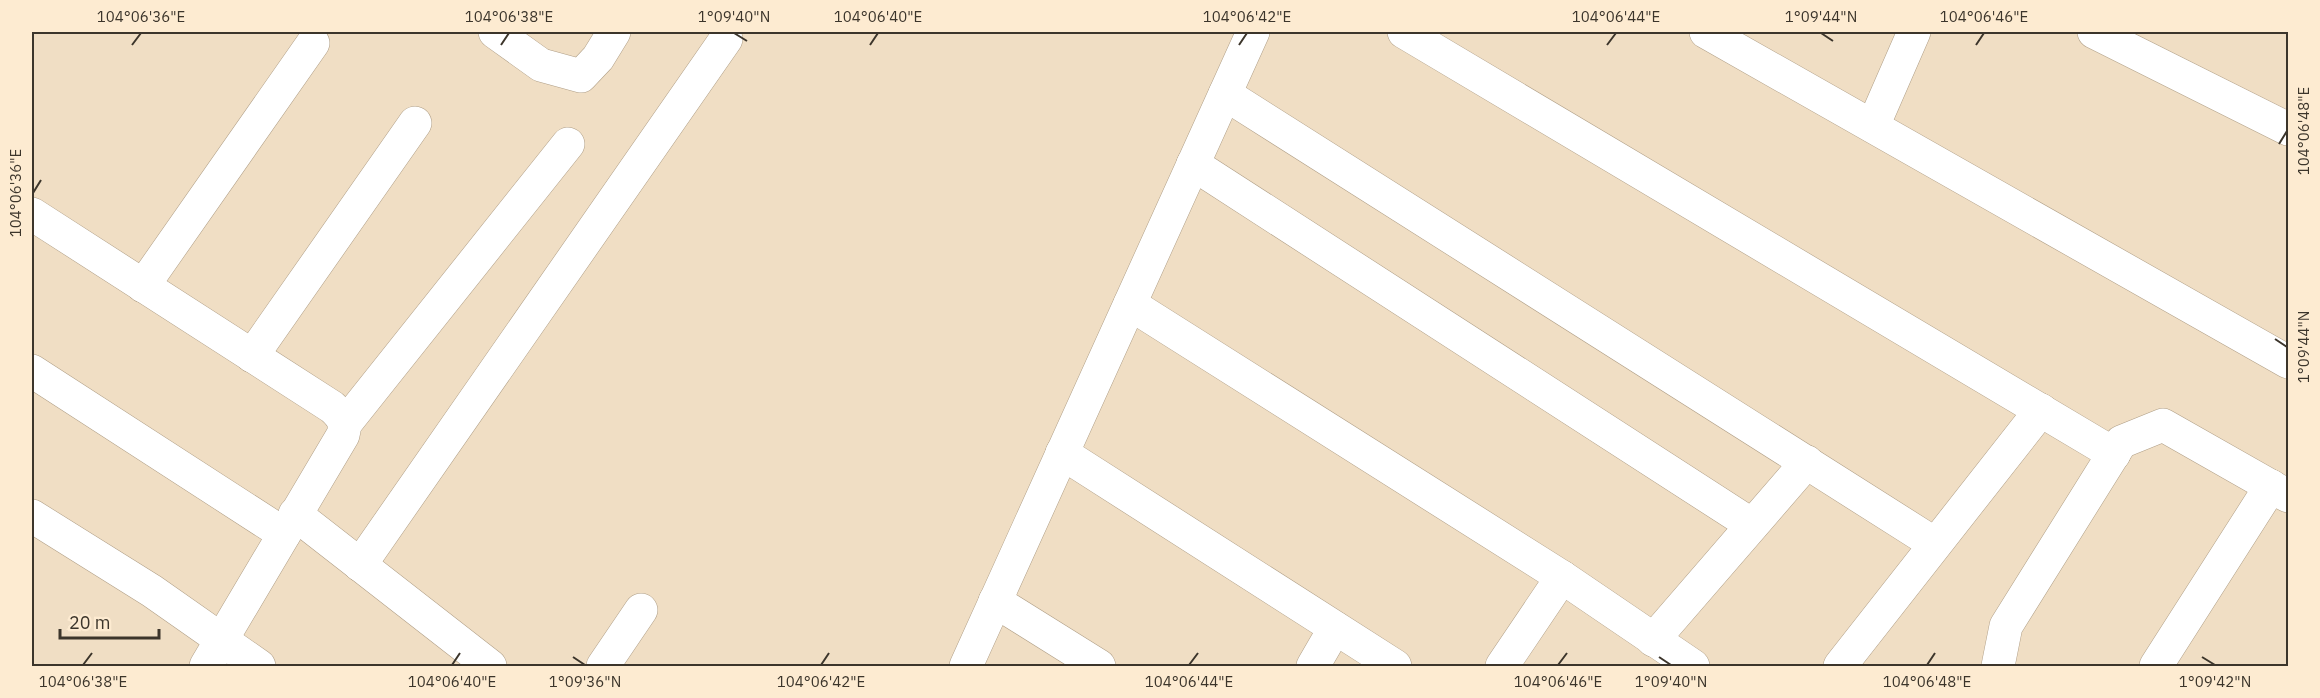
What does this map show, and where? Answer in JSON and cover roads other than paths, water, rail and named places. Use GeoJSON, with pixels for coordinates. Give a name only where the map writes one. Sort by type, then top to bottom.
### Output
{"type":"FeatureCollection","features":[{"type":"Feature","properties":{"kind":"street"},"geometry":{"type":"LineString","coordinates":[[495,32],[541,65],[581,76],[598,58],[614,32]]}},
{"type":"Feature","properties":{"kind":"street"},"geometry":{"type":"LineString","coordinates":[[966,666],[1253,32]]}},
{"type":"Feature","properties":{"kind":"street"},"geometry":{"type":"LineString","coordinates":[[1404,32],[2114,454]]}},
{"type":"Feature","properties":{"kind":"street"},"geometry":{"type":"LineString","coordinates":[[1873,126],[1914,32]]}},
{"type":"Feature","properties":{"kind":"street"},"geometry":{"type":"LineString","coordinates":[[2094,32],[2289,129]]}},
{"type":"Feature","properties":{"kind":"street"},"geometry":{"type":"LineString","coordinates":[[1716,34],[1873,126],[2289,362]]}},
{"type":"Feature","properties":{"kind":"street"},"geometry":{"type":"LineString","coordinates":[[360,566],[726,39]]}},
{"type":"Feature","properties":{"kind":"street"},"geometry":{"type":"LineString","coordinates":[[143,286],[313,44]]}},
{"type":"Feature","properties":{"kind":"street"},"geometry":{"type":"LineString","coordinates":[[1225,94],[1935,544]]}},
{"type":"Feature","properties":{"kind":"street"},"geometry":{"type":"LineString","coordinates":[[252,356],[415,123]]}},
{"type":"Feature","properties":{"kind":"street"},"geometry":{"type":"LineString","coordinates":[[206,666],[343,435],[345,424],[568,144]]}},
{"type":"Feature","properties":{"kind":"street"},"geometry":{"type":"LineString","coordinates":[[1193,164],[1752,525]]}},
{"type":"Feature","properties":{"kind":"street"},"geometry":{"type":"LineString","coordinates":[[33,218],[332,407],[345,424]]}},
{"type":"Feature","properties":{"kind":"street"},"geometry":{"type":"LineString","coordinates":[[1130,304],[1562,577],[1693,666]]}},
{"type":"Feature","properties":{"kind":"street"},"geometry":{"type":"LineString","coordinates":[[32,371],[360,566],[490,666]]}},
{"type":"Feature","properties":{"kind":"street"},"geometry":{"type":"LineString","coordinates":[[1840,666],[2041,410]]}},
{"type":"Feature","properties":{"kind":"street"},"geometry":{"type":"LineString","coordinates":[[1998,666],[2006,626],[2121,442],[2163,425],[2280,491],[2156,666]]}},
{"type":"Feature","properties":{"kind":"street"},"geometry":{"type":"LineString","coordinates":[[1062,453],[1395,666]]}},
{"type":"Feature","properties":{"kind":"street"},"geometry":{"type":"LineString","coordinates":[[1653,640],[1807,462]]}},
{"type":"Feature","properties":{"kind":"street"},"geometry":{"type":"LineString","coordinates":[[32,516],[152,591],[259,666]]}},
{"type":"Feature","properties":{"kind":"street"},"geometry":{"type":"LineString","coordinates":[[1502,666],[1562,577]]}},
{"type":"Feature","properties":{"kind":"street"},"geometry":{"type":"LineString","coordinates":[[995,601],[1099,666]]}},
{"type":"Feature","properties":{"kind":"street"},"geometry":{"type":"LineString","coordinates":[[603,666],[641,610]]}},
{"type":"Feature","properties":{"kind":"street"},"geometry":{"type":"LineString","coordinates":[[1313,666],[1335,628]]}}]}
